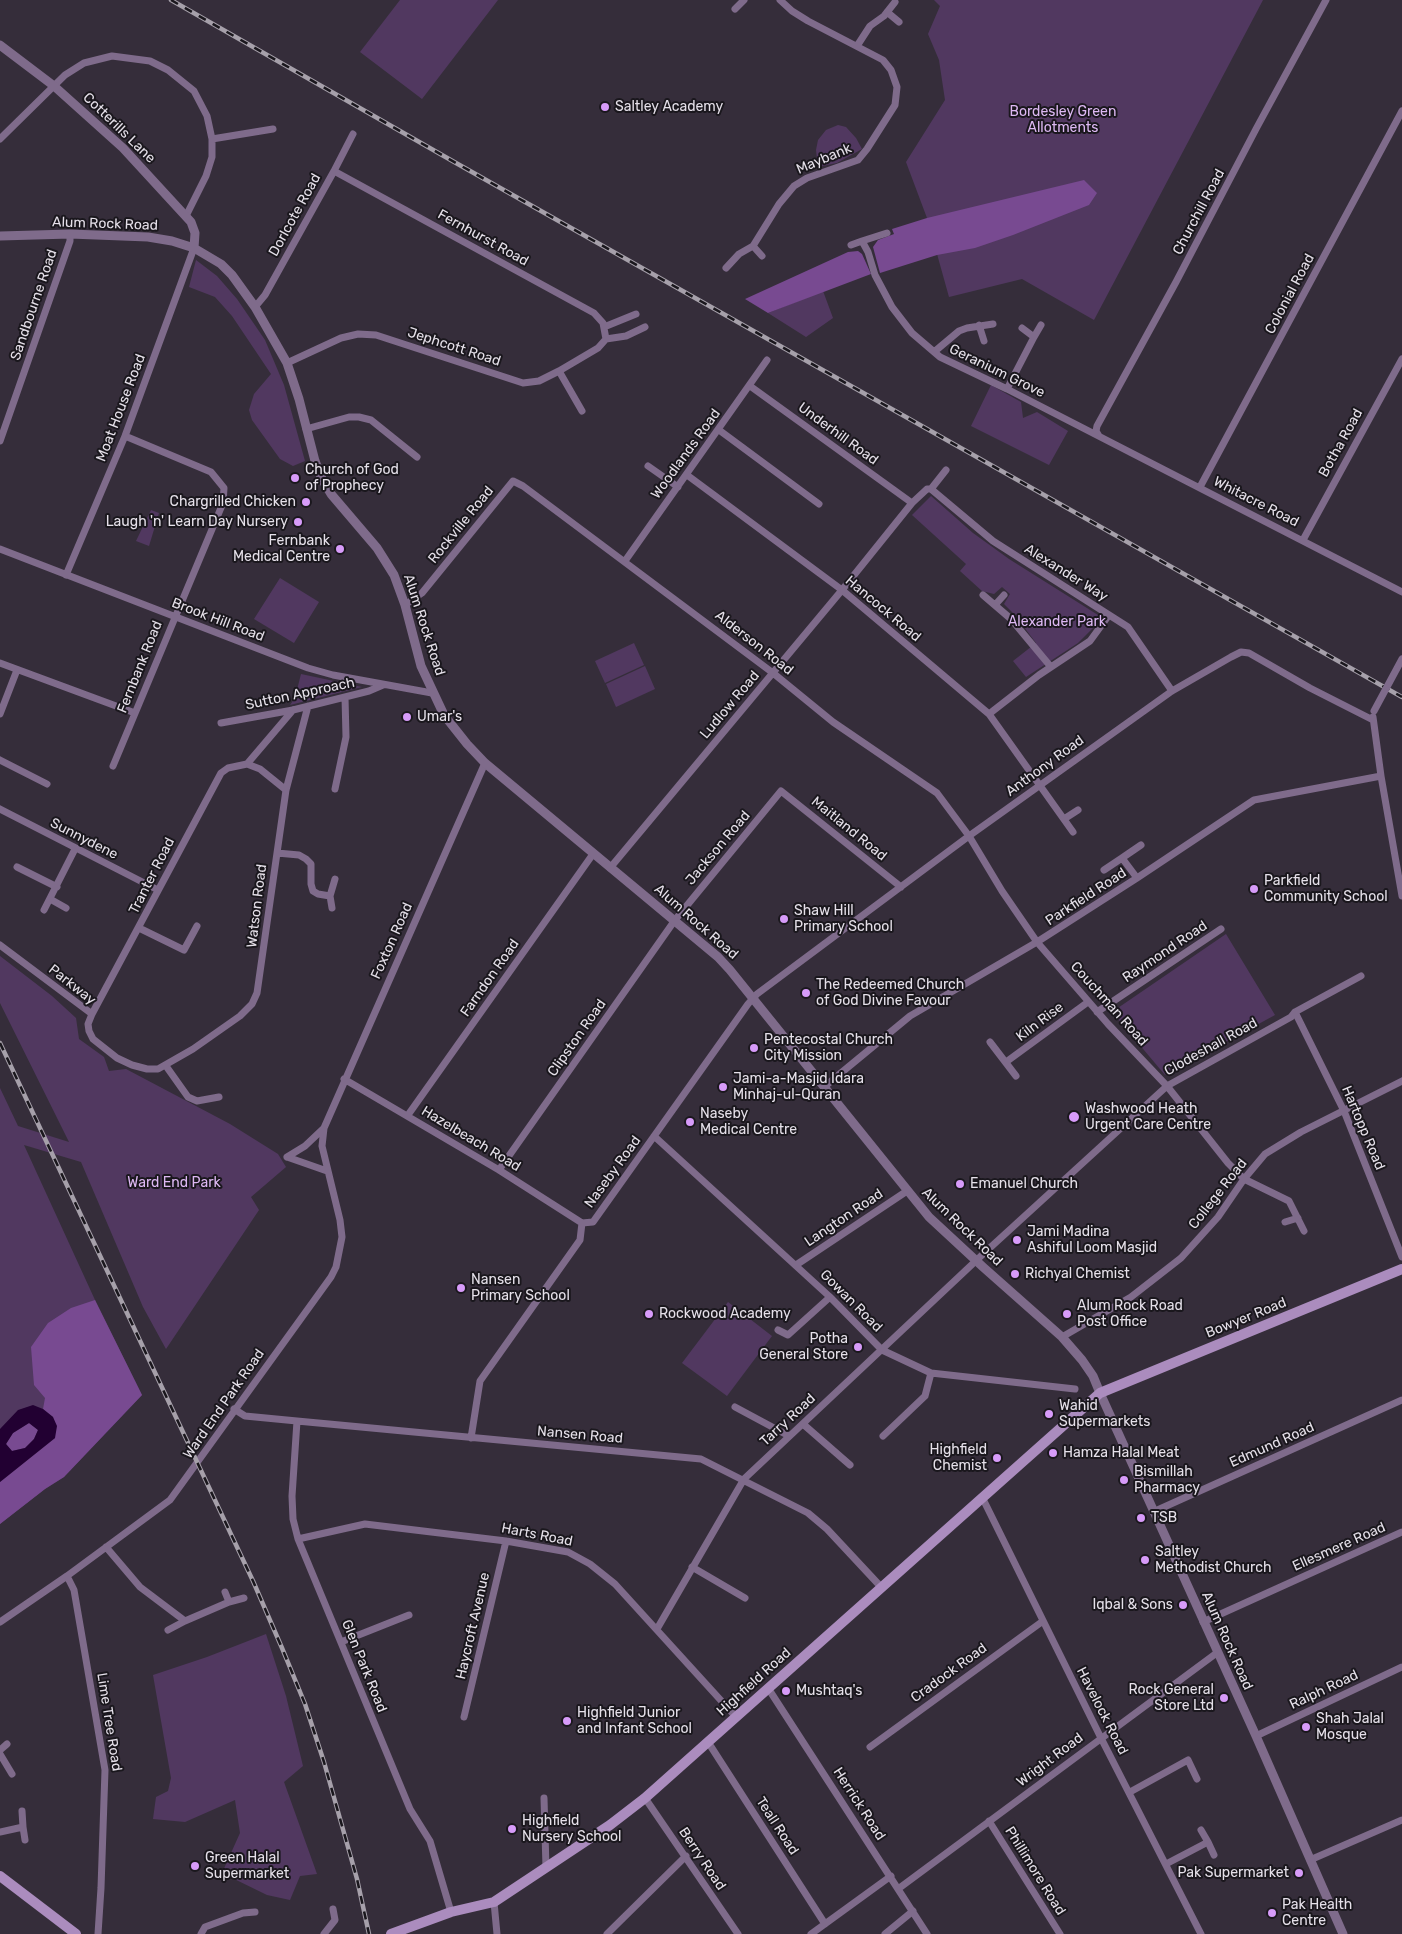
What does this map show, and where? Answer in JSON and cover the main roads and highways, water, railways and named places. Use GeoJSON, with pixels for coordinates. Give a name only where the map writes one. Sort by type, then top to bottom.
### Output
{"type":"FeatureCollection","features":[{"type":"Feature","properties":{"kind":"main road","name":"Bowyer Road"},"geometry":{"type":"LineString","coordinates":[[1100,1393],[1402,1269]]}},
{"type":"Feature","properties":{"kind":"main road","name":"Highfield Road"},"geometry":{"type":"LineString","coordinates":[[391,1934],[451,1912],[494,1902],[610,1825],[645,1798],[1100,1393]]}},
{"type":"Feature","properties":{"kind":"main road"},"geometry":{"type":"LineString","coordinates":[[0,1876],[76,1934]]}},
{"type":"Feature","properties":{"kind":"railway"},"geometry":{"type":"LineString","coordinates":[[171,0],[1402,697]]}},
{"type":"Feature","properties":{"kind":"railway"},"geometry":{"type":"LineString","coordinates":[[0,1043],[253,1581],[282,1648],[305,1704],[324,1762],[357,1879],[369,1934]]}},
{"type":"Feature","properties":{"kind":"place","name":"Saltley Academy"},"geometry":{"type":"Point","coordinates":[605,107]}},
{"type":"Feature","properties":{"kind":"place","name":"Church of God of Prophecy"},"geometry":{"type":"Point","coordinates":[295,478]}},
{"type":"Feature","properties":{"kind":"place","name":"Chargrilled Chicken"},"geometry":{"type":"Point","coordinates":[306,502]}},
{"type":"Feature","properties":{"kind":"place","name":"Laugh 'n' Learn Day Nursery"},"geometry":{"type":"Point","coordinates":[298,522]}},
{"type":"Feature","properties":{"kind":"place","name":"Fernbank Medical Centre"},"geometry":{"type":"Point","coordinates":[340,549]}},
{"type":"Feature","properties":{"kind":"place","name":"Umar's"},"geometry":{"type":"Point","coordinates":[407,717]}},
{"type":"Feature","properties":{"kind":"place","name":"Parkfield Community School"},"geometry":{"type":"Point","coordinates":[1254,889]}},
{"type":"Feature","properties":{"kind":"place","name":"Shaw Hill Primary School"},"geometry":{"type":"Point","coordinates":[784,919]}},
{"type":"Feature","properties":{"kind":"place","name":"The Redeemed Church of God Divine Favour"},"geometry":{"type":"Point","coordinates":[806,993]}},
{"type":"Feature","properties":{"kind":"place","name":"Pentecostal Church City Mission"},"geometry":{"type":"Point","coordinates":[754,1048]}},
{"type":"Feature","properties":{"kind":"place","name":"Jami-a-Masjid Idara Minhaj-ul-Quran"},"geometry":{"type":"Point","coordinates":[723,1087]}},
{"type":"Feature","properties":{"kind":"place","name":"Washwood Heath Urgent Care Centre"},"geometry":{"type":"Point","coordinates":[1074,1117]}},
{"type":"Feature","properties":{"kind":"place","name":"Naseby Medical Centre"},"geometry":{"type":"Point","coordinates":[690,1122]}},
{"type":"Feature","properties":{"kind":"place","name":"Emanuel Church"},"geometry":{"type":"Point","coordinates":[960,1184]}},
{"type":"Feature","properties":{"kind":"place","name":"Jami Madina Ashiful Loom Masjid"},"geometry":{"type":"Point","coordinates":[1017,1240]}},
{"type":"Feature","properties":{"kind":"place","name":"Richyal Chemist"},"geometry":{"type":"Point","coordinates":[1015,1274]}},
{"type":"Feature","properties":{"kind":"place","name":"Nansen Primary School"},"geometry":{"type":"Point","coordinates":[461,1288]}},
{"type":"Feature","properties":{"kind":"place","name":"Rockwood Academy"},"geometry":{"type":"Point","coordinates":[649,1314]}},
{"type":"Feature","properties":{"kind":"place","name":"Alum Rock Road Post Office"},"geometry":{"type":"Point","coordinates":[1067,1314]}},
{"type":"Feature","properties":{"kind":"place","name":"Potha General Store"},"geometry":{"type":"Point","coordinates":[858,1347]}},
{"type":"Feature","properties":{"kind":"place","name":"Wahid Supermarkets"},"geometry":{"type":"Point","coordinates":[1049,1414]}},
{"type":"Feature","properties":{"kind":"place","name":"Hamza Halal Meat"},"geometry":{"type":"Point","coordinates":[1053,1453]}},
{"type":"Feature","properties":{"kind":"place","name":"Highfield Chemist"},"geometry":{"type":"Point","coordinates":[997,1458]}},
{"type":"Feature","properties":{"kind":"place","name":"Bismillah Pharmacy"},"geometry":{"type":"Point","coordinates":[1124,1480]}},
{"type":"Feature","properties":{"kind":"place","name":"TSB"},"geometry":{"type":"Point","coordinates":[1141,1518]}},
{"type":"Feature","properties":{"kind":"place","name":"Saltley Methodist Church"},"geometry":{"type":"Point","coordinates":[1145,1560]}},
{"type":"Feature","properties":{"kind":"place","name":"Iqbal & Sons"},"geometry":{"type":"Point","coordinates":[1183,1605]}},
{"type":"Feature","properties":{"kind":"place","name":"Mushtaq's"},"geometry":{"type":"Point","coordinates":[786,1691]}},
{"type":"Feature","properties":{"kind":"place","name":"Rock General Store Ltd"},"geometry":{"type":"Point","coordinates":[1224,1698]}},
{"type":"Feature","properties":{"kind":"place","name":"Highfield Junior and Infant School"},"geometry":{"type":"Point","coordinates":[567,1721]}},
{"type":"Feature","properties":{"kind":"place","name":"Shah Jalal Mosque"},"geometry":{"type":"Point","coordinates":[1306,1727]}},
{"type":"Feature","properties":{"kind":"place","name":"Highfield Nursery School"},"geometry":{"type":"Point","coordinates":[512,1829]}},
{"type":"Feature","properties":{"kind":"place","name":"Green Halal Supermarket"},"geometry":{"type":"Point","coordinates":[195,1866]}},
{"type":"Feature","properties":{"kind":"place","name":"Pak Supermarket"},"geometry":{"type":"Point","coordinates":[1299,1873]}},
{"type":"Feature","properties":{"kind":"place","name":"Pak Health Centre"},"geometry":{"type":"Point","coordinates":[1272,1913]}},
{"type":"Feature","properties":{"kind":"park label","name":"Bordesley Green Allotments"},"geometry":{"type":"Point","coordinates":[1063,120]}},
{"type":"Feature","properties":{"kind":"park label","name":"Alexander Park"},"geometry":{"type":"Point","coordinates":[1057,622]}},
{"type":"Feature","properties":{"kind":"park label","name":"Ward End Park"},"geometry":{"type":"Point","coordinates":[174,1183]}}]}
